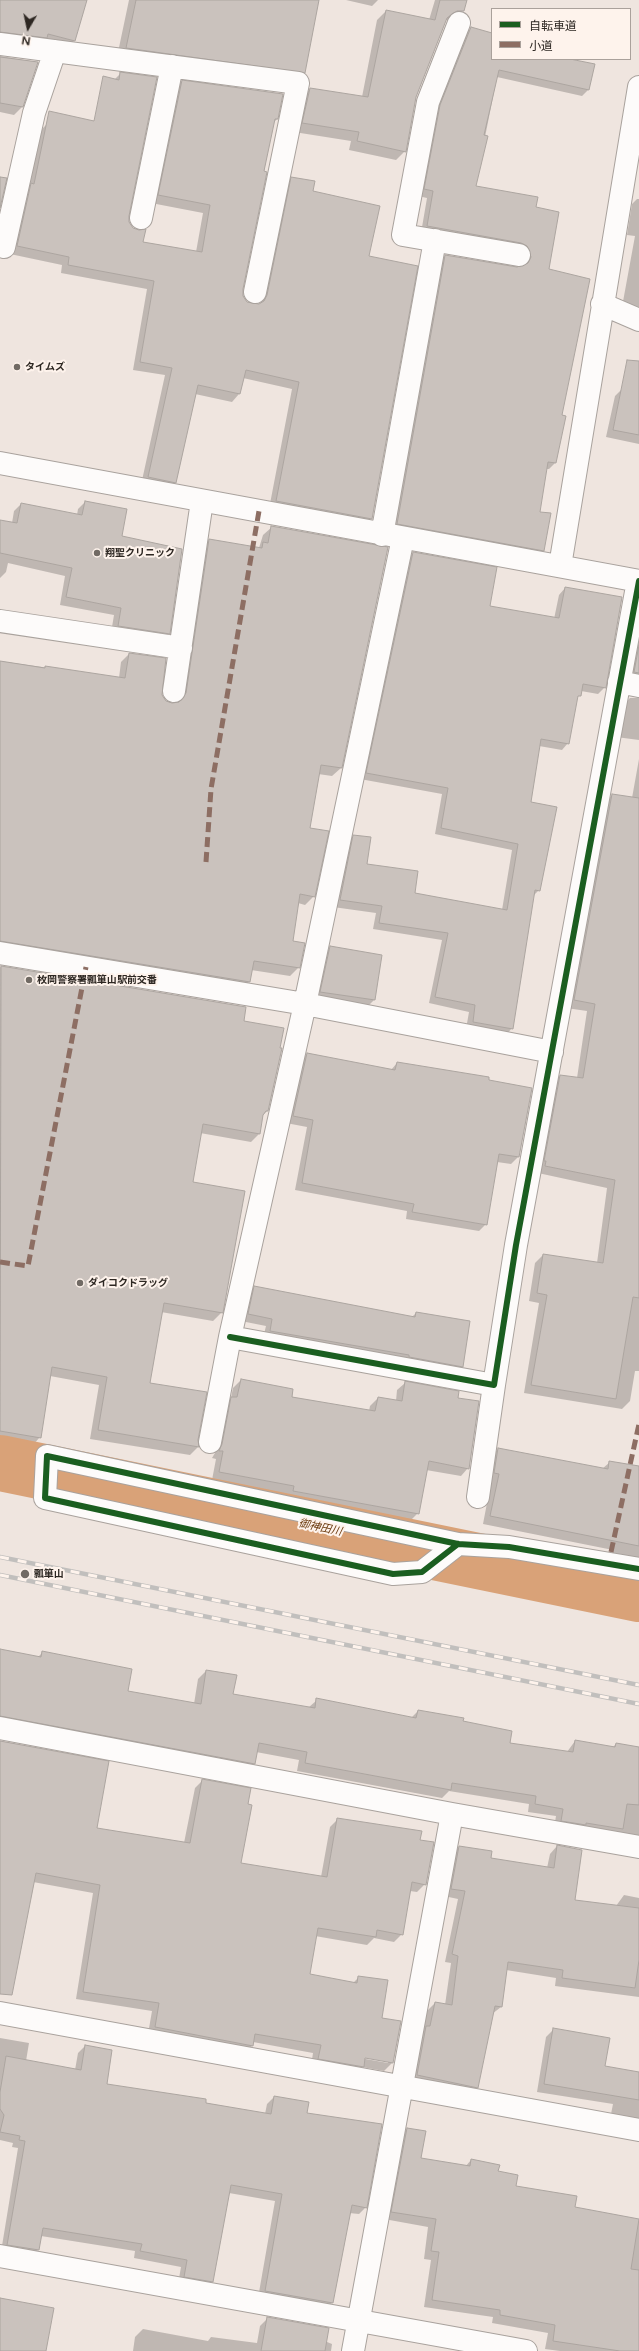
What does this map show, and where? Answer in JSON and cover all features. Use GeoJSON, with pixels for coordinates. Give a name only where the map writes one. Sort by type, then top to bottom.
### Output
{"type":"FeatureCollection","features":[{"type":"Feature","properties":{"kind":"street"},"geometry":{"type":"LineString","coordinates":[[460,22],[428,102],[403,235],[519,255]]}},
{"type":"Feature","properties":{"kind":"street"},"geometry":{"type":"LineString","coordinates":[[0,44],[298,83],[255,292]]}},
{"type":"Feature","properties":{"kind":"street"},"geometry":{"type":"LineString","coordinates":[[4,247],[34,113],[55,51]]}},
{"type":"Feature","properties":{"kind":"street"},"geometry":{"type":"LineString","coordinates":[[141,218],[172,66]]}},
{"type":"Feature","properties":{"kind":"street"},"geometry":{"type":"LineString","coordinates":[[560,566],[639,87]]}},
{"type":"Feature","properties":{"kind":"street"},"geometry":{"type":"LineString","coordinates":[[382,534],[436,240]]}},
{"type":"Feature","properties":{"kind":"street"},"geometry":{"type":"LineString","coordinates":[[602,304],[639,320]]}},
{"type":"Feature","properties":{"kind":"street"},"geometry":{"type":"LineString","coordinates":[[0,462],[202,501],[638,581],[629,684],[552,1052],[516,1245],[478,1497]]}},
{"type":"Feature","properties":{"kind":"street"},"geometry":{"type":"LineString","coordinates":[[174,691],[202,501]]}},
{"type":"Feature","properties":{"kind":"street"},"geometry":{"type":"LineString","coordinates":[[210,1442],[230,1337],[305,1004],[403,538]]}},
{"type":"Feature","properties":{"kind":"street"},"geometry":{"type":"LineString","coordinates":[[0,621],[181,648]]}},
{"type":"Feature","properties":{"kind":"street"},"geometry":{"type":"LineString","coordinates":[[0,953],[305,1004],[552,1052]]}},
{"type":"Feature","properties":{"kind":"street"},"geometry":{"type":"LineString","coordinates":[[230,1337],[494,1385]]}},
{"type":"Feature","properties":{"kind":"street"},"geometry":{"type":"LineString","coordinates":[[454,1547],[422,1572],[393,1574],[45,1498],[47,1456],[454,1547],[509,1547],[639,1569]]}},
{"type":"Feature","properties":{"kind":"street"},"geometry":{"type":"LineString","coordinates":[[0,1728],[452,1814],[639,1847]]}},
{"type":"Feature","properties":{"kind":"street"},"geometry":{"type":"LineString","coordinates":[[353,2351],[452,1814]]}},
{"type":"Feature","properties":{"kind":"street"},"geometry":{"type":"LineString","coordinates":[[0,2013],[639,2130]]}},
{"type":"Feature","properties":{"kind":"street"},"geometry":{"type":"LineString","coordinates":[[0,2256],[526,2351]]}},
{"type":"Feature","properties":{"kind":"building"},"geometry":{"type":"Polygon","coordinates":[[[0,0],[87,0],[75,41],[48,34],[47,38],[0,32],[0,0]]]}},
{"type":"Feature","properties":{"kind":"building"},"geometry":{"type":"Polygon","coordinates":[[[136,0],[319,0],[305,73],[126,48],[136,0]]]}},
{"type":"Feature","properties":{"kind":"building"},"geometry":{"type":"Polygon","coordinates":[[[440,0],[467,0],[464,11],[457,11],[447,18],[416,97],[406,152],[357,141],[359,132],[302,123],[310,88],[368,97],[386,10],[435,20],[440,0]]]}},
{"type":"Feature","properties":{"kind":"building"},"geometry":{"type":"Polygon","coordinates":[[[471,27],[491,33],[491,60],[575,60],[595,64],[589,90],[499,70],[484,135],[488,136],[476,186],[538,197],[536,207],[559,212],[549,269],[590,279],[562,415],[566,416],[556,463],[548,462],[540,512],[551,513],[544,551],[397,524],[445,255],[517,267],[528,263],[531,257],[527,246],[521,243],[427,226],[433,191],[424,189],[440,105],[471,27]]]}},
{"type":"Feature","properties":{"kind":"building"},"geometry":{"type":"Polygon","coordinates":[[[0,57],[38,62],[23,107],[0,103],[0,57]]]}},
{"type":"Feature","properties":{"kind":"building"},"geometry":{"type":"Polygon","coordinates":[[[120,72],[157,77],[129,216],[129,222],[133,228],[139,230],[146,229],[143,242],[202,252],[210,205],[158,195],[182,80],[283,94],[278,119],[275,119],[264,171],[267,172],[243,289],[243,296],[247,302],[259,304],[264,301],[267,295],[291,177],[315,181],[313,191],[380,206],[369,256],[418,266],[372,519],[276,501],[299,382],[246,370],[240,394],[198,385],[176,483],[148,477],[172,368],[140,362],[154,281],[68,265],[69,257],[17,246],[31,183],[34,184],[49,111],[94,121],[103,76],[119,80],[120,72]]]}},
{"type":"Feature","properties":{"kind":"building"},"geometry":{"type":"Polygon","coordinates":[[[0,177],[7,178],[0,208],[0,177]]]}},
{"type":"Feature","properties":{"kind":"building"},"geometry":{"type":"Polygon","coordinates":[[[627,360],[639,361],[639,435],[613,430],[627,360]]]}},
{"type":"Feature","properties":{"kind":"building"},"geometry":{"type":"Polygon","coordinates":[[[85,501],[127,509],[122,536],[182,549],[170,634],[118,626],[121,608],[66,597],[72,568],[0,553],[0,520],[17,523],[21,503],[82,515],[85,501]]]}},
{"type":"Feature","properties":{"kind":"building"},"geometry":{"type":"Polygon","coordinates":[[[271,526],[388,547],[342,768],[321,765],[310,828],[329,831],[315,897],[300,894],[293,941],[305,943],[300,968],[254,961],[250,982],[0,941],[0,661],[125,678],[129,653],[166,658],[162,695],[166,701],[172,703],[179,702],[186,693],[209,539],[262,548],[263,542],[268,543],[271,526]]]}},
{"type":"Feature","properties":{"kind":"building"},"geometry":{"type":"Polygon","coordinates":[[[413,552],[497,567],[490,606],[559,618],[565,587],[622,597],[606,688],[583,684],[581,696],[578,696],[569,744],[541,739],[531,802],[557,807],[540,891],[535,890],[513,1029],[473,1022],[475,1005],[435,997],[448,933],[379,923],[382,906],[340,900],[353,835],[371,837],[367,864],[418,871],[415,893],[507,910],[518,844],[441,828],[448,788],[366,773],[413,552]]]}},
{"type":"Feature","properties":{"kind":"building"},"geometry":{"type":"Polygon","coordinates":[[[639,645],[639,673],[634,672],[639,645]]]}},
{"type":"Feature","properties":{"kind":"building"},"geometry":{"type":"Polygon","coordinates":[[[612,794],[639,798],[639,1298],[633,1297],[616,1399],[531,1385],[547,1295],[537,1293],[543,1254],[603,1263],[615,1180],[545,1166],[546,1161],[544,1161],[560,1075],[583,1078],[595,1004],[574,1000],[612,794]]]}},
{"type":"Feature","properties":{"kind":"building"},"geometry":{"type":"Polygon","coordinates":[[[330,946],[382,955],[375,1000],[320,992],[330,946]]]}},
{"type":"Feature","properties":{"kind":"building"},"geometry":{"type":"Polygon","coordinates":[[[1,966],[246,1007],[244,1021],[284,1028],[280,1048],[282,1048],[268,1111],[266,1111],[263,1115],[260,1134],[203,1124],[193,1182],[245,1191],[223,1313],[164,1303],[150,1383],[207,1392],[198,1440],[199,1447],[98,1430],[107,1377],[52,1367],[41,1438],[0,1431],[1,966]]]}},
{"type":"Feature","properties":{"kind":"building"},"geometry":{"type":"Polygon","coordinates":[[[307,1053],[395,1070],[397,1062],[489,1077],[489,1080],[532,1088],[519,1157],[499,1154],[487,1225],[412,1212],[414,1204],[302,1183],[313,1120],[293,1116],[307,1053]]]}},
{"type":"Feature","properties":{"kind":"building"},"geometry":{"type":"Polygon","coordinates":[[[254,1286],[415,1317],[416,1312],[470,1321],[463,1367],[409,1357],[409,1355],[270,1331],[272,1319],[248,1314],[254,1286]]]}},
{"type":"Feature","properties":{"kind":"building"},"geometry":{"type":"Polygon","coordinates":[[[241,1379],[293,1389],[292,1397],[375,1411],[378,1397],[402,1401],[405,1381],[459,1391],[458,1398],[479,1401],[469,1469],[429,1461],[419,1514],[293,1491],[294,1486],[219,1472],[223,1451],[219,1451],[222,1444],[231,1397],[237,1397],[241,1379]]]}},
{"type":"Feature","properties":{"kind":"building"},"geometry":{"type":"Polygon","coordinates":[[[498,1448],[608,1469],[609,1461],[639,1466],[639,1546],[490,1516],[499,1474],[494,1473],[498,1448]]]}},
{"type":"Feature","properties":{"kind":"building"},"geometry":{"type":"Polygon","coordinates":[[[0,1649],[41,1657],[42,1651],[132,1669],[128,1691],[201,1704],[206,1670],[237,1675],[233,1694],[315,1708],[316,1698],[416,1718],[418,1710],[464,1718],[463,1721],[512,1731],[510,1743],[573,1752],[575,1740],[615,1747],[616,1743],[639,1747],[639,1805],[627,1804],[623,1829],[586,1823],[586,1825],[561,1821],[563,1809],[535,1804],[536,1796],[452,1783],[451,1790],[305,1763],[307,1752],[259,1743],[255,1764],[0,1716],[0,1649]]]}},
{"type":"Feature","properties":{"kind":"building"},"geometry":{"type":"Polygon","coordinates":[[[0,1741],[109,1761],[97,1828],[190,1843],[202,1779],[251,1788],[248,1804],[252,1805],[241,1863],[327,1877],[337,1818],[422,1831],[420,1840],[434,1842],[426,1885],[412,1882],[403,1935],[377,1930],[376,1937],[318,1928],[310,1974],[357,1983],[358,1976],[388,1980],[382,2018],[401,2021],[393,2063],[365,2058],[364,2067],[318,2059],[321,2045],[255,2034],[253,2046],[155,2027],[159,2003],[83,1992],[100,1885],[36,1873],[12,1995],[0,1994],[0,1741]]]}},
{"type":"Feature","properties":{"kind":"building"},"geometry":{"type":"Polygon","coordinates":[[[557,1845],[582,1850],[575,1900],[639,1908],[639,1960],[635,1988],[562,1978],[563,1970],[508,1962],[502,2007],[495,2006],[478,2088],[417,2075],[426,2026],[430,2026],[435,2002],[452,2005],[458,1956],[452,1954],[465,1891],[451,1889],[459,1846],[492,1851],[491,1858],[554,1868],[557,1845]]]}},
{"type":"Feature","properties":{"kind":"building"},"geometry":{"type":"Polygon","coordinates":[[[553,2028],[610,2038],[605,2066],[639,2072],[639,2100],[544,2084],[553,2028]]]}},
{"type":"Feature","properties":{"kind":"building"},"geometry":{"type":"Polygon","coordinates":[[[85,2045],[112,2050],[107,2084],[206,2099],[206,2103],[271,2114],[274,2096],[309,2102],[307,2113],[382,2124],[367,2208],[352,2205],[333,2303],[265,2291],[282,2194],[231,2185],[213,2282],[184,2277],[187,2260],[140,2251],[142,2244],[43,2228],[39,2250],[7,2245],[25,2141],[19,2140],[20,2136],[0,2132],[4,2115],[0,2109],[0,2092],[6,2056],[81,2070],[85,2045]]]}},
{"type":"Feature","properties":{"kind":"building"},"geometry":{"type":"Polygon","coordinates":[[[407,2128],[426,2131],[421,2158],[470,2166],[471,2159],[500,2165],[498,2171],[518,2175],[516,2186],[577,2196],[575,2207],[639,2219],[631,2269],[639,2270],[639,2351],[620,2351],[553,2341],[555,2325],[500,2315],[500,2310],[432,2300],[439,2252],[431,2251],[436,2219],[391,2212],[407,2128]]]}},
{"type":"Feature","properties":{"kind":"building"},"geometry":{"type":"Polygon","coordinates":[[[0,2298],[54,2308],[46,2351],[0,2351],[0,2298]]]}},
{"type":"Feature","properties":{"kind":"building"},"geometry":{"type":"Polygon","coordinates":[[[267,2317],[329,2328],[325,2351],[261,2351],[267,2317]]]}},
{"type":"Feature","properties":{"kind":"waterway","name":"御神田川"},"geometry":{"type":"LineString","coordinates":[[0,1463],[639,1594]]}},
{"type":"Feature","properties":{"kind":"railway"},"geometry":{"type":"LineString","coordinates":[[0,1557],[639,1685]]}},
{"type":"Feature","properties":{"kind":"railway"},"geometry":{"type":"LineString","coordinates":[[0,1575],[639,1704]]}},
{"type":"Feature","properties":{"kind":"marked path"},"geometry":{"type":"LineString","coordinates":[[206,862],[211,789],[259,511]]}},
{"type":"Feature","properties":{"kind":"marked path"},"geometry":{"type":"LineString","coordinates":[[0,1262],[28,1266],[86,967]]}},
{"type":"Feature","properties":{"kind":"marked path"},"geometry":{"type":"LineString","coordinates":[[611,1552],[639,1424]]}},
{"type":"Feature","properties":{"kind":"cycle path"},"geometry":{"type":"LineString","coordinates":[[230,1337],[494,1385],[516,1245],[639,581]]}},
{"type":"Feature","properties":{"kind":"cycle path"},"geometry":{"type":"LineString","coordinates":[[458,1544],[422,1572],[393,1574],[45,1498],[47,1456],[458,1544],[509,1547],[639,1569]]}},
{"type":"Feature","properties":{"kind":"place","name":"タイムズ"},"geometry":{"type":"Point","coordinates":[17,367]}},
{"type":"Feature","properties":{"kind":"place","name":"翔聖クリニック"},"geometry":{"type":"Point","coordinates":[97,553]}},
{"type":"Feature","properties":{"kind":"place","name":"枚岡警察署瓢箪山駅前交番"},"geometry":{"type":"Point","coordinates":[29,980]}},
{"type":"Feature","properties":{"kind":"place","name":"ダイコクドラッグ"},"geometry":{"type":"Point","coordinates":[80,1283]}},
{"type":"Feature","properties":{"kind":"place","name":"瓢箪山"},"geometry":{"type":"Point","coordinates":[25,1574]}}]}
